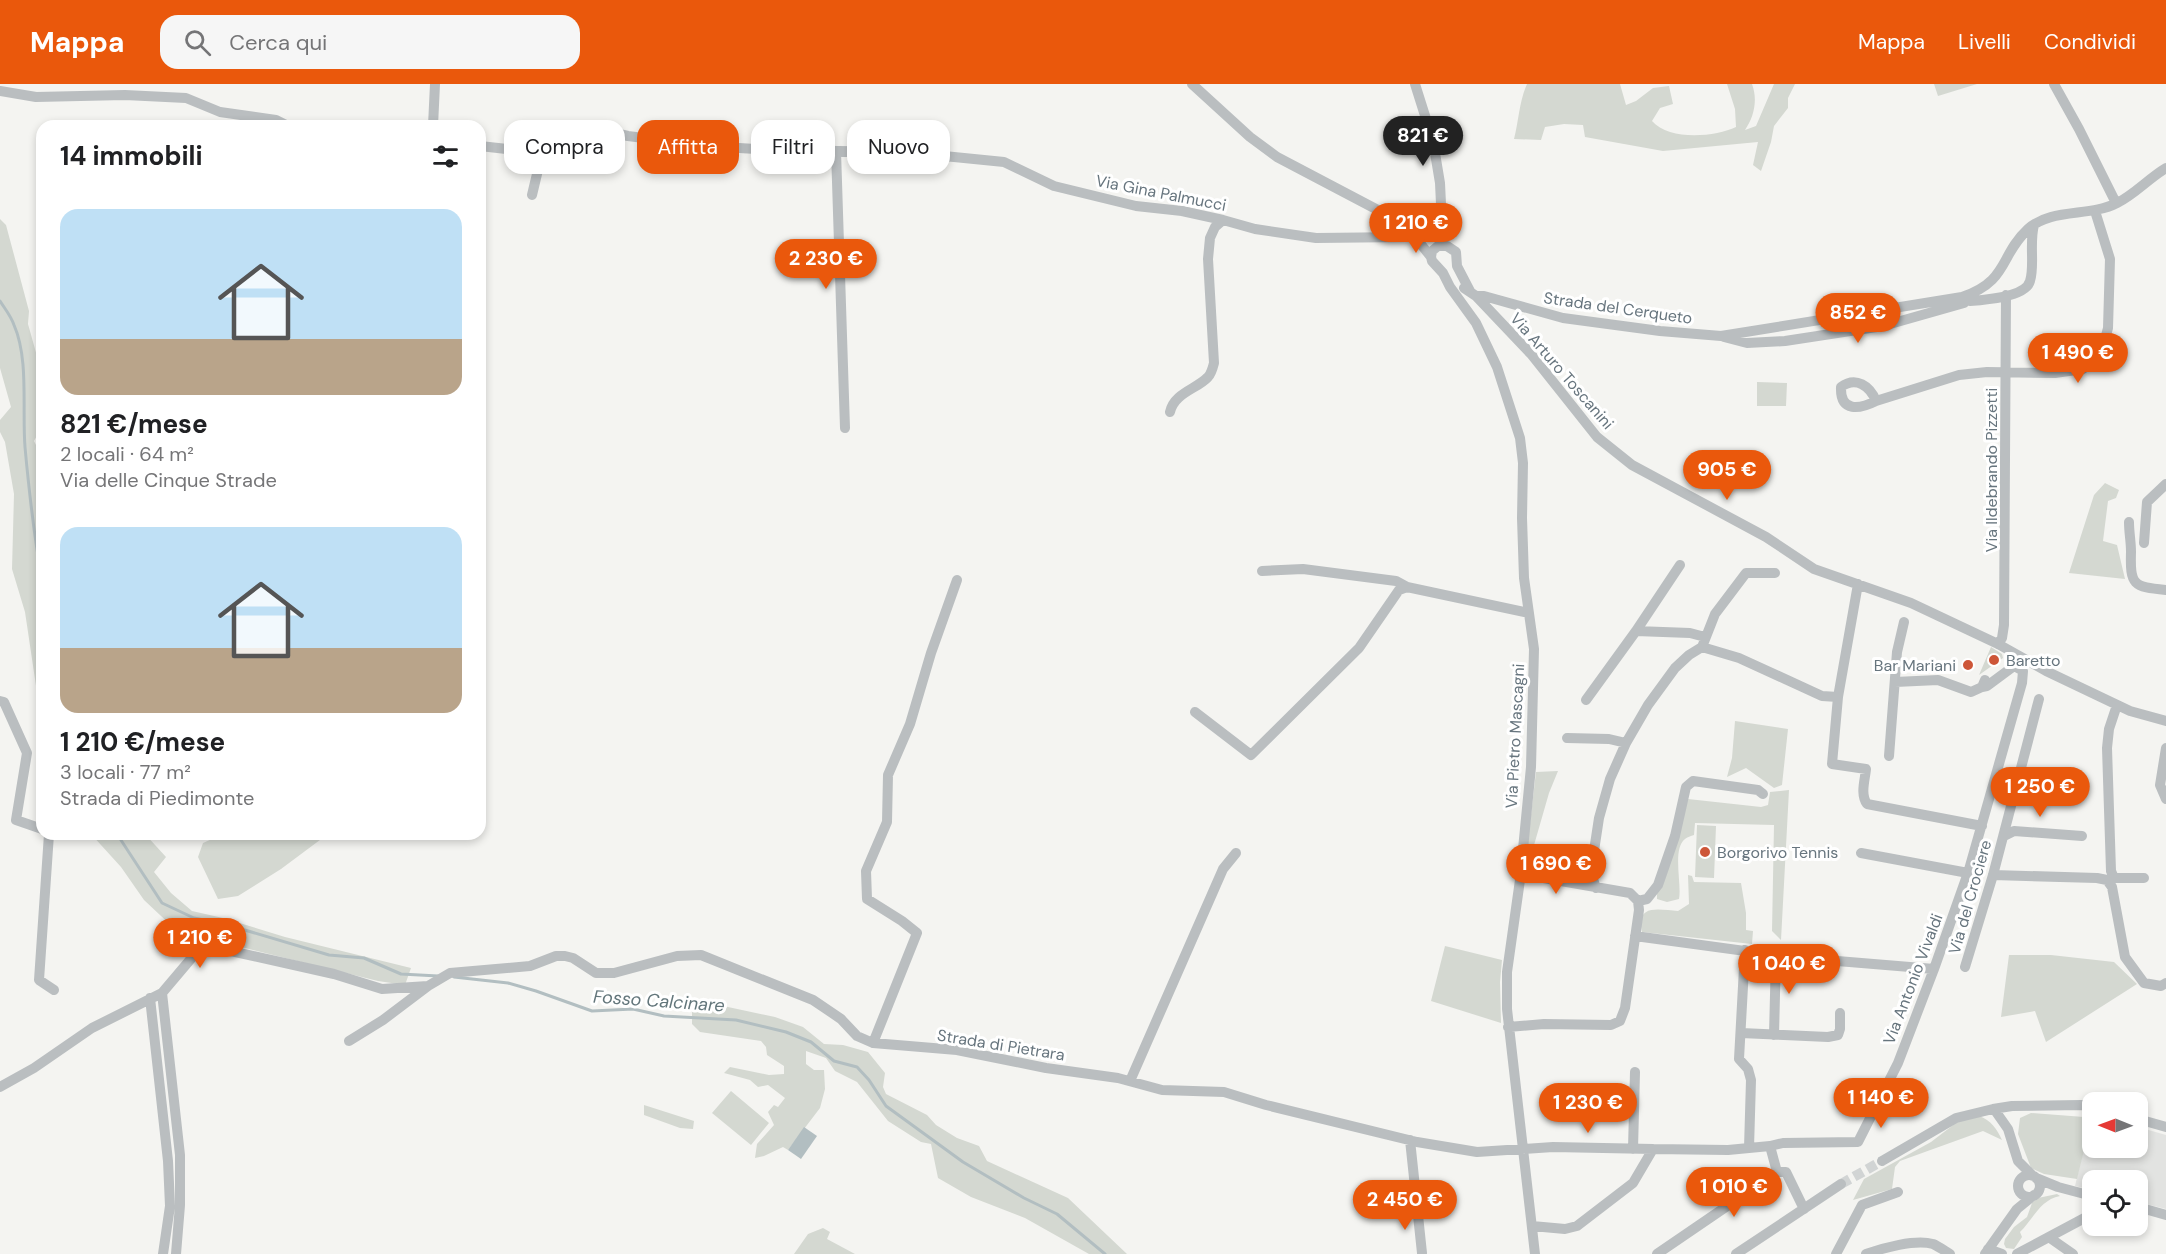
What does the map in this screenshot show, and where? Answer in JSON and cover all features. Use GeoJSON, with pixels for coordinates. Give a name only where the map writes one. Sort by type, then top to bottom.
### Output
{"type":"FeatureCollection","features":[{"type":"Feature","properties":{"kind":"street"},"geometry":{"type":"LineString","coordinates":[[433,120],[435,84]]}},
{"type":"Feature","properties":{"kind":"street"},"geometry":{"type":"LineString","coordinates":[[1192,84],[1251,138],[1277,157],[1392,218],[1414,237],[1431,257],[1434,265],[1445,274],[1458,269]]}},
{"type":"Feature","properties":{"kind":"street"},"geometry":{"type":"LineString","coordinates":[[1415,84],[1433,141],[1438,172],[1441,246]]}},
{"type":"Feature","properties":{"kind":"street"},"geometry":{"type":"LineString","coordinates":[[2054,84],[2116,204]]}},
{"type":"Feature","properties":{"kind":"street"},"geometry":{"type":"LineString","coordinates":[[0,91],[36,97],[125,95],[186,98],[220,112],[276,120]]}},
{"type":"Feature","properties":{"kind":"street","name":"Via Gina Palmucci"},"geometry":{"type":"LineString","coordinates":[[625,135],[706,146],[904,152],[1004,162],[1054,186],[1136,206],[1182,211],[1255,229],[1316,238],[1414,237]]}},
{"type":"Feature","properties":{"kind":"street"},"geometry":{"type":"LineString","coordinates":[[486,147],[504,149]]}},
{"type":"Feature","properties":{"kind":"street"},"geometry":{"type":"LineString","coordinates":[[836,151],[845,428]]}},
{"type":"Feature","properties":{"kind":"street"},"geometry":{"type":"LineString","coordinates":[[1970,301],[1990,284],[2020,239],[2034,225],[2047,219],[2095,211],[2116,204],[2166,168]]}},
{"type":"Feature","properties":{"kind":"street"},"geometry":{"type":"LineString","coordinates":[[532,195],[537,174]]}},
{"type":"Feature","properties":{"kind":"street"},"geometry":{"type":"LineString","coordinates":[[1876,401],[1959,375],[2006,372],[2055,373],[2083,369],[2101,354],[2108,328],[2110,259],[2095,211]]}},
{"type":"Feature","properties":{"kind":"street"},"geometry":{"type":"LineString","coordinates":[[1170,412],[1176,400],[1209,376],[1214,363],[1208,259],[1210,238],[1215,227],[1223,220]]}},
{"type":"Feature","properties":{"kind":"street","name":"Strada del Cerqueto"},"geometry":{"type":"LineString","coordinates":[[1473,293],[1563,318],[1660,331],[1721,336],[1747,343],[1785,341],[1883,326],[1970,301],[2023,291],[2031,280],[2031,243],[2034,225]]}},
{"type":"Feature","properties":{"kind":"street"},"geometry":{"type":"LineString","coordinates":[[1414,237],[1453,249],[1456,252],[1458,297]]}},
{"type":"Feature","properties":{"kind":"street"},"geometry":{"type":"LineString","coordinates":[[1431,257],[1432,251],[1441,246]]}},
{"type":"Feature","properties":{"kind":"street","name":"Via Arturo Toscanini"},"geometry":{"type":"LineString","coordinates":[[1458,269],[1473,293],[1531,354],[1597,437],[1632,465],[1766,537],[1814,569],[1911,603],[1998,644],[2117,705],[2144,716],[2166,721]]}},
{"type":"Feature","properties":{"kind":"street","name":"Via Arturo Toscanini"},"geometry":{"type":"LineString","coordinates":[[1445,274],[1473,293]]}},
{"type":"Feature","properties":{"kind":"street","name":"Via Pietro Mascagni"},"geometry":{"type":"LineString","coordinates":[[1445,274],[1476,323],[1497,367],[1520,438],[1523,463],[1524,578],[1534,649],[1531,767],[1507,972],[1508,1028],[1535,1254]]}},
{"type":"Feature","properties":{"kind":"street","name":"Strada del Cerqueto"},"geometry":{"type":"LineString","coordinates":[[1721,336],[1918,305],[1962,297],[1979,291]]}},
{"type":"Feature","properties":{"kind":"street","name":"Via Ildebrando Pizzetti"},"geometry":{"type":"LineString","coordinates":[[1998,644],[2002,638],[2004,625],[2006,295]]}},
{"type":"Feature","properties":{"kind":"street"},"geometry":{"type":"LineString","coordinates":[[2144,543],[2147,502],[2166,484]]}},
{"type":"Feature","properties":{"kind":"street"},"geometry":{"type":"LineString","coordinates":[[2129,522],[2130,571],[2134,580],[2145,588],[2166,590]]}},
{"type":"Feature","properties":{"kind":"street"},"geometry":{"type":"LineString","coordinates":[[1586,700],[1680,565]]}},
{"type":"Feature","properties":{"kind":"street"},"geometry":{"type":"LineString","coordinates":[[1262,572],[1303,569],[1396,581],[1407,587],[1529,613]]}},
{"type":"Feature","properties":{"kind":"street"},"geometry":{"type":"LineString","coordinates":[[1596,888],[1592,876],[1592,864],[1599,818],[1610,779],[1626,743],[1648,705],[1675,668],[1704,642],[1715,614],[1746,573],[1775,573]]}},
{"type":"Feature","properties":{"kind":"street"},"geometry":{"type":"LineString","coordinates":[[873,1043],[917,933],[867,899],[866,871],[886,822],[888,775],[910,724],[931,653],[957,580]]}},
{"type":"Feature","properties":{"kind":"street"},"geometry":{"type":"LineString","coordinates":[[1858,584],[1838,697],[1832,764],[1866,769],[1863,800],[1867,804],[1982,826]]}},
{"type":"Feature","properties":{"kind":"street"},"geometry":{"type":"LineString","coordinates":[[1195,712],[1251,754],[1359,648],[1399,590],[1407,587]]}},
{"type":"Feature","properties":{"kind":"street"},"geometry":{"type":"LineString","coordinates":[[1889,756],[1897,652],[1904,622]]}},
{"type":"Feature","properties":{"kind":"street"},"geometry":{"type":"LineString","coordinates":[[1636,631],[1690,633],[1704,642],[1822,696],[1838,697]]}},
{"type":"Feature","properties":{"kind":"street"},"geometry":{"type":"LineString","coordinates":[[1894,682],[1938,680],[1971,692],[1982,687],[1983,682],[2007,663],[2013,653]]}},
{"type":"Feature","properties":{"kind":"street","name":"Via Antonio Vivaldi"},"geometry":{"type":"LineString","coordinates":[[1524,1150],[1553,1147],[1728,1150],[1783,1143],[1858,1142],[1898,1063],[1968,873],[2022,683],[2023,671],[2014,666],[1987,686],[1982,687]]}},
{"type":"Feature","properties":{"kind":"street","name":"Via del Crociere"},"geometry":{"type":"LineString","coordinates":[[1965,967],[2004,836],[2039,699]]}},
{"type":"Feature","properties":{"kind":"street"},"geometry":{"type":"LineString","coordinates":[[0,700],[4,702],[27,753],[16,820],[36,827]]}},
{"type":"Feature","properties":{"kind":"street"},"geometry":{"type":"LineString","coordinates":[[2117,705],[2109,729],[2107,748],[2111,871],[2114,878],[2144,878]]}},
{"type":"Feature","properties":{"kind":"street"},"geometry":{"type":"LineString","coordinates":[[1567,738],[1609,739],[1626,743]]}},
{"type":"Feature","properties":{"kind":"street"},"geometry":{"type":"LineString","coordinates":[[2166,748],[2160,785],[2166,798]]}},
{"type":"Feature","properties":{"kind":"street"},"geometry":{"type":"LineString","coordinates":[[1638,901],[1647,899],[1658,885],[1675,836],[1686,787],[1693,781],[1758,790],[1763,794]]}},
{"type":"Feature","properties":{"kind":"street","name":"Via del Crociere"},"geometry":{"type":"LineString","coordinates":[[2004,836],[2014,831],[2082,836]]}},
{"type":"Feature","properties":{"kind":"street"},"geometry":{"type":"LineString","coordinates":[[49,840],[39,980],[54,990]]}},
{"type":"Feature","properties":{"kind":"street"},"geometry":{"type":"LineString","coordinates":[[1130,1081],[1223,869],[1236,853]]}},
{"type":"Feature","properties":{"kind":"street"},"geometry":{"type":"LineString","coordinates":[[1861,853],[1968,873]]}},
{"type":"Feature","properties":{"kind":"street"},"geometry":{"type":"LineString","coordinates":[[1508,1028],[1544,1024],[1611,1025],[1620,1021],[1626,1008],[1639,910],[1638,901],[1630,893],[1520,874]]}},
{"type":"Feature","properties":{"kind":"street"},"geometry":{"type":"LineString","coordinates":[[1993,875],[2107,880],[2112,887],[2125,957],[2144,983],[2161,986],[2166,983]]}},
{"type":"Feature","properties":{"kind":"street"},"geometry":{"type":"LineString","coordinates":[[1635,936],[1776,955],[1934,969]]}},
{"type":"Feature","properties":{"kind":"street","name":"Strada di Pietrara"},"geometry":{"type":"LineString","coordinates":[[0,1087],[34,1068],[92,1028],[162,993],[195,954],[208,946],[334,974],[382,989],[428,986]]}},
{"type":"Feature","properties":{"kind":"street"},"geometry":{"type":"LineString","coordinates":[[1745,950],[1739,1059],[1748,1069],[1751,1080],[1749,1148]]}},
{"type":"Feature","properties":{"kind":"street","name":"Strada di Pietrara"},"geometry":{"type":"LineString","coordinates":[[349,1041],[450,973],[530,966],[556,956],[573,958],[596,973],[614,973],[678,956],[701,955],[813,1000],[841,1019],[857,1036],[873,1043],[957,1050],[1130,1081],[1162,1090],[1224,1092],[1266,1105],[1410,1140],[1477,1152],[1524,1150]]}},
{"type":"Feature","properties":{"kind":"street"},"geometry":{"type":"LineString","coordinates":[[1774,1035],[1776,955]]}},
{"type":"Feature","properties":{"kind":"street"},"geometry":{"type":"LineString","coordinates":[[162,993],[180,1155],[180,1205],[176,1254]]}},
{"type":"Feature","properties":{"kind":"street"},"geometry":{"type":"LineString","coordinates":[[150,998],[168,1161],[170,1206],[163,1254]]}},
{"type":"Feature","properties":{"kind":"street"},"geometry":{"type":"LineString","coordinates":[[1741,1033],[1828,1037],[1838,1035],[1840,1013]]}},
{"type":"Feature","properties":{"kind":"street"},"geometry":{"type":"LineString","coordinates":[[1633,1149],[1635,1072]]}},
{"type":"Feature","properties":{"kind":"street"},"geometry":{"type":"LineString","coordinates":[[1882,1161],[1956,1118],[2006,1107],[2082,1105]]}},
{"type":"Feature","properties":{"kind":"street"},"geometry":{"type":"LineString","coordinates":[[2006,1107],[2009,1114],[2008,1130]]}},
{"type":"Feature","properties":{"kind":"street"},"geometry":{"type":"LineString","coordinates":[[1994,1109],[2008,1130],[2018,1161],[2017,1209]]}},
{"type":"Feature","properties":{"kind":"street"},"geometry":{"type":"LineString","coordinates":[[2148,1122],[2166,1127]]}},
{"type":"Feature","properties":{"kind":"street"},"geometry":{"type":"LineString","coordinates":[[1410,1140],[1422,1253]]}},
{"type":"Feature","properties":{"kind":"street"},"geometry":{"type":"LineString","coordinates":[[1770,1146],[1777,1172]]}},
{"type":"Feature","properties":{"kind":"street"},"geometry":{"type":"LineString","coordinates":[[1532,1226],[1565,1229],[1576,1226],[1632,1183],[1653,1149]]}},
{"type":"Feature","properties":{"kind":"street"},"geometry":{"type":"LineString","coordinates":[[2002,1254],[1986,1251],[2017,1209],[2036,1193],[2039,1184],[2018,1161]]}},
{"type":"Feature","properties":{"kind":"street"},"geometry":{"type":"LineString","coordinates":[[1657,1254],[1777,1172],[1786,1172],[1804,1209]]}},
{"type":"Feature","properties":{"kind":"street"},"geometry":{"type":"LineString","coordinates":[[2019,1186],[2024,1177],[2034,1177],[2082,1193]]}},
{"type":"Feature","properties":{"kind":"street"},"geometry":{"type":"LineString","coordinates":[[1736,1254],[1841,1184]]}},
{"type":"Feature","properties":{"kind":"street"},"geometry":{"type":"LineString","coordinates":[[2019,1186],[2028,1197],[2036,1193],[2062,1188]]}},
{"type":"Feature","properties":{"kind":"street"},"geometry":{"type":"LineString","coordinates":[[1836,1254],[1862,1205],[1898,1192]]}},
{"type":"Feature","properties":{"kind":"street"},"geometry":{"type":"LineString","coordinates":[[2148,1210],[2166,1215]]}},
{"type":"Feature","properties":{"kind":"street"},"geometry":{"type":"LineString","coordinates":[[2017,1254],[2082,1220]]}},
{"type":"Feature","properties":{"kind":"street"},"geometry":{"type":"LineString","coordinates":[[2050,1238],[2073,1254]]}},
{"type":"Feature","properties":{"kind":"street"},"geometry":{"type":"LineString","coordinates":[[1866,1254],[1882,1248],[1906,1249],[1920,1242],[1934,1244],[1950,1254]]}},
{"type":"Feature","properties":{"kind":"shaded area"},"geometry":{"type":"Polygon","coordinates":[[[1527,84],[1620,84],[1626,105],[1636,101],[1653,88],[1669,86],[1673,104],[1660,108],[1652,121],[1669,132],[1705,135],[1736,127],[1735,109],[1727,84],[1752,84],[1755,96],[1754,108],[1745,130],[1756,126],[1774,84],[1795,84],[1788,98],[1788,108],[1774,126],[1761,171],[1753,165],[1758,142],[1663,151],[1585,137],[1583,125],[1564,124],[1545,127],[1541,140],[1514,139],[1527,84]]]}},
{"type":"Feature","properties":{"kind":"shaded area"},"geometry":{"type":"Polygon","coordinates":[[[1934,84],[1977,84],[1938,96],[1934,84]]]}},
{"type":"Feature","properties":{"kind":"shaded area"},"geometry":{"type":"Polygon","coordinates":[[[0,219],[6,225],[29,311],[28,324],[36,353],[36,438],[34,441],[36,445],[36,686],[25,612],[12,569],[14,494],[5,442],[0,432],[0,420],[11,407],[0,368],[0,219]]]}},
{"type":"Feature","properties":{"kind":"shaded area"},"geometry":{"type":"Polygon","coordinates":[[[1757,382],[1787,383],[1786,406],[1757,406],[1757,382]]]}},
{"type":"Feature","properties":{"kind":"shaded area"},"geometry":{"type":"Polygon","coordinates":[[[2105,483],[2119,490],[2116,498],[2108,501],[2103,541],[2117,545],[2125,579],[2069,573],[2094,495],[2105,483]]]}},
{"type":"Feature","properties":{"kind":"shaded area","name":"Baretto"},"geometry":{"type":"Polygon","coordinates":[[[1991,647],[2002,654],[2003,658],[1979,675],[1991,647]]]}},
{"type":"Feature","properties":{"kind":"shaded area"},"geometry":{"type":"Polygon","coordinates":[[[1735,721],[1788,729],[1782,785],[1774,788],[1746,768],[1727,777],[1732,758],[1735,721]]]}},
{"type":"Feature","properties":{"kind":"shaded area"},"geometry":{"type":"Polygon","coordinates":[[[1558,771],[1549,793],[1528,866],[1525,866],[1536,772],[1558,771]]]}},
{"type":"Feature","properties":{"kind":"shaded area"},"geometry":{"type":"Polygon","coordinates":[[[1789,790],[1781,940],[1772,931],[1774,825],[1695,823],[1694,835],[1685,839],[1679,850],[1679,899],[1667,902],[1657,899],[1688,799],[1761,807],[1768,805],[1770,792],[1789,790]]]}},
{"type":"Feature","properties":{"kind":"shaded area","name":"Borgorivo Tennis"},"geometry":{"type":"Polygon","coordinates":[[[1697,825],[1716,826],[1714,878],[1695,877],[1697,825]]]}},
{"type":"Feature","properties":{"kind":"shaded area"},"geometry":{"type":"Polygon","coordinates":[[[96,840],[150,840],[166,857],[154,872],[171,893],[192,911],[411,968],[405,985],[378,981],[177,931],[144,900],[121,867],[96,840]]]}},
{"type":"Feature","properties":{"kind":"shaded area"},"geometry":{"type":"Polygon","coordinates":[[[210,840],[320,840],[281,869],[238,896],[218,899],[198,857],[203,843],[210,840]]]}},
{"type":"Feature","properties":{"kind":"shaded area"},"geometry":{"type":"Polygon","coordinates":[[[1688,875],[1692,876],[1694,882],[1741,883],[1746,930],[1753,931],[1752,944],[1642,932],[1642,916],[1646,912],[1651,910],[1678,911],[1689,904],[1688,875]]]}},
{"type":"Feature","properties":{"kind":"shaded area"},"geometry":{"type":"Polygon","coordinates":[[[1445,946],[1502,960],[1501,1023],[1431,1001],[1445,946]]]}},
{"type":"Feature","properties":{"kind":"shaded area"},"geometry":{"type":"Polygon","coordinates":[[[2009,955],[2051,955],[2114,962],[2137,984],[2046,1042],[2035,1011],[2001,1017],[2009,955]]]}},
{"type":"Feature","properties":{"kind":"shaded area"},"geometry":{"type":"Polygon","coordinates":[[[714,1004],[775,1017],[803,1027],[824,1044],[843,1045],[868,1052],[885,1073],[883,1087],[886,1094],[927,1115],[936,1125],[957,1138],[979,1146],[987,1161],[1068,1198],[1127,1254],[1089,1254],[1025,1218],[971,1197],[938,1178],[931,1144],[921,1142],[888,1121],[857,1082],[835,1071],[826,1058],[806,1051],[806,1064],[814,1070],[824,1070],[825,1089],[820,1108],[788,1150],[783,1147],[755,1158],[757,1144],[774,1125],[768,1112],[774,1105],[778,1107],[785,1098],[768,1085],[758,1087],[750,1080],[724,1073],[730,1067],[769,1075],[784,1074],[784,1066],[767,1055],[766,1047],[761,1041],[700,1032],[692,1024],[692,1012],[714,1004]]]}},
{"type":"Feature","properties":{"kind":"shaded area"},"geometry":{"type":"Polygon","coordinates":[[[731,1091],[769,1123],[751,1145],[712,1113],[731,1091]]]}},
{"type":"Feature","properties":{"kind":"shaded area"},"geometry":{"type":"Polygon","coordinates":[[[644,1105],[694,1121],[693,1129],[680,1128],[644,1115],[644,1105]]]}},
{"type":"Feature","properties":{"kind":"shaded area"},"geometry":{"type":"Polygon","coordinates":[[[2031,1113],[2082,1117],[2082,1158],[2077,1179],[2044,1174],[2031,1168],[2018,1134],[2020,1118],[2031,1113]]]}},
{"type":"Feature","properties":{"kind":"shaded area"},"geometry":{"type":"Polygon","coordinates":[[[1979,1116],[1993,1125],[2002,1140],[1983,1131],[1900,1161],[1895,1167],[1892,1189],[1853,1200],[1864,1179],[1931,1142],[1961,1119],[1979,1116]]]}},
{"type":"Feature","properties":{"kind":"shaded area"},"geometry":{"type":"Polygon","coordinates":[[[804,1127],[817,1136],[801,1159],[788,1150],[804,1127]]]}},
{"type":"Feature","properties":{"kind":"shaded area"},"geometry":{"type":"Polygon","coordinates":[[[2148,1130],[2166,1135],[2166,1209],[2148,1204],[2148,1170],[2082,1170],[2082,1188],[2075,1186],[2082,1157],[2148,1158],[2148,1130]]]}},
{"type":"Feature","properties":{"kind":"shaded area"},"geometry":{"type":"Polygon","coordinates":[[[2057,1194],[2060,1196],[2042,1205],[2020,1232],[2022,1237],[2014,1249],[2006,1248],[2005,1239],[2014,1227],[2027,1217],[2032,1203],[2038,1198],[2057,1194]]]}},
{"type":"Feature","properties":{"kind":"shaded area"},"geometry":{"type":"Polygon","coordinates":[[[823,1228],[830,1232],[827,1239],[855,1254],[794,1254],[808,1234],[823,1228]]]}},
{"type":"Feature","properties":{"kind":"waterway","name":"Fosso Calcinare"},"geometry":{"type":"LineString","coordinates":[[0,301],[13,322],[22,353],[25,447],[36,539]]}},
{"type":"Feature","properties":{"kind":"waterway","name":"Fosso Calcinare"},"geometry":{"type":"LineString","coordinates":[[121,840],[162,903],[194,918],[228,925],[329,955],[364,958],[401,974],[438,976]]}},
{"type":"Feature","properties":{"kind":"waterway","name":"Fosso Calcinare"},"geometry":{"type":"LineString","coordinates":[[454,977],[508,983],[592,1011],[633,1009],[664,1016],[736,1020],[786,1032],[811,1042],[834,1061],[857,1067],[869,1080],[886,1106],[963,1162],[1024,1198],[1057,1214],[1105,1254]]}},
{"type":"Feature","properties":{"kind":"tunnel"},"geometry":{"type":"LineString","coordinates":[[1841,1184],[1882,1161]]}},
{"type":"Feature","properties":{"kind":"place","name":"Baretto"},"geometry":{"type":"Point","coordinates":[1994,660]}},
{"type":"Feature","properties":{"kind":"place","name":"Bar Mariani"},"geometry":{"type":"Point","coordinates":[1968,665]}},
{"type":"Feature","properties":{"kind":"place","name":"Borgorivo Tennis"},"geometry":{"type":"Point","coordinates":[1705,852]}}]}
